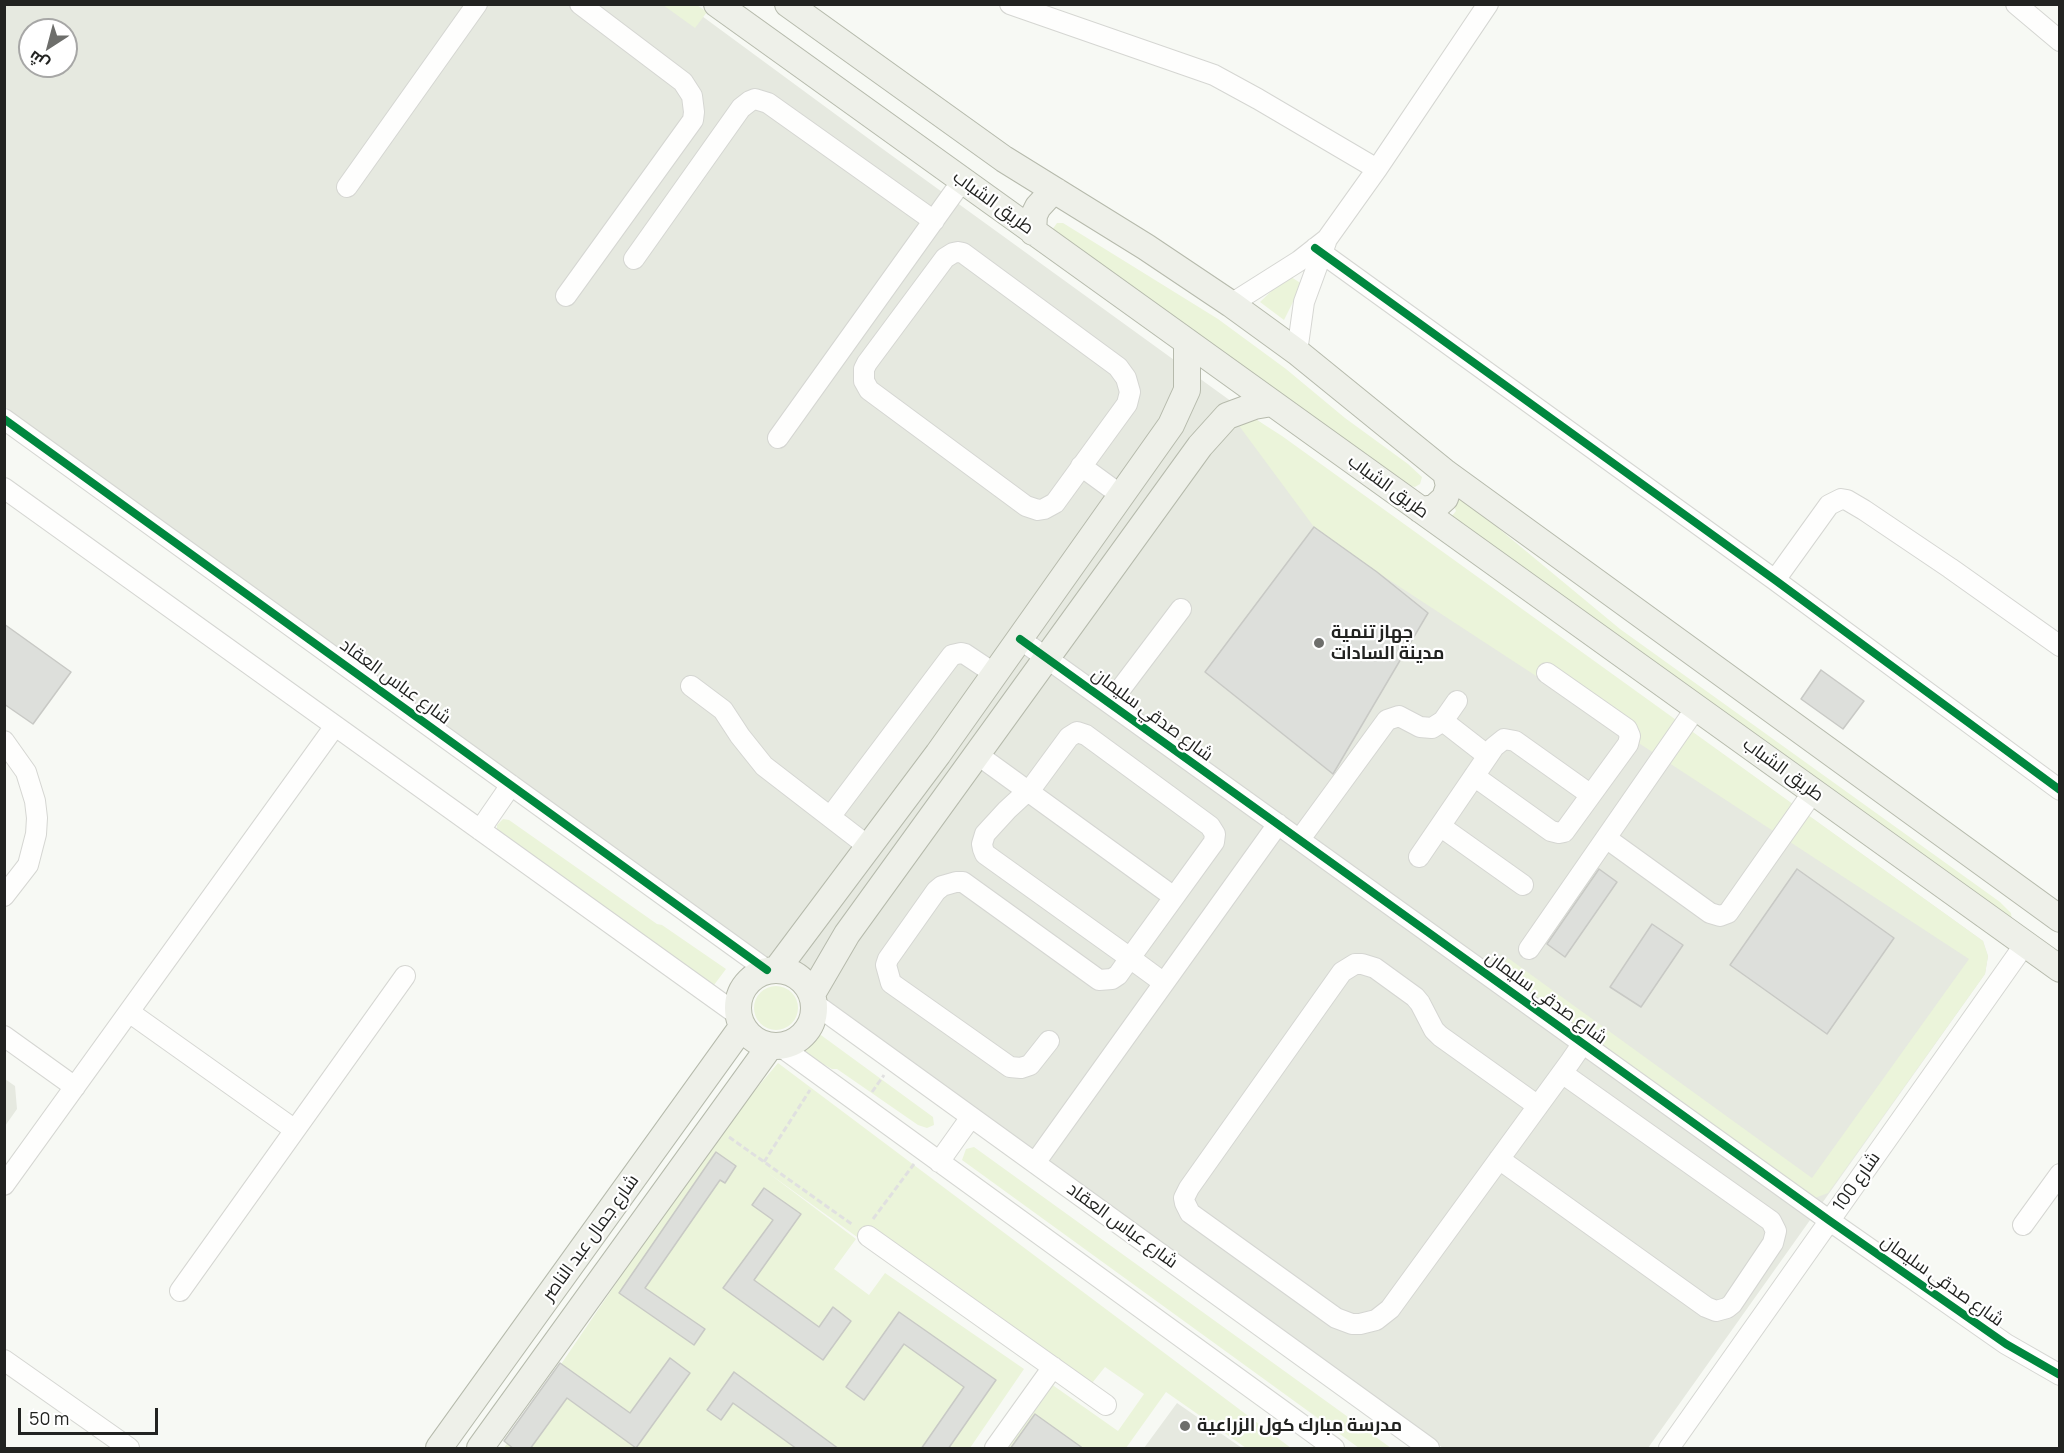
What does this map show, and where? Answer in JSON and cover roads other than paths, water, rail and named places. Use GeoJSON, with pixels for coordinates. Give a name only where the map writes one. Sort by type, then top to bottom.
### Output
{"type":"FeatureCollection","features":[{"type":"Feature","properties":{"kind":"main road","name":"طريق الشباب"},"geometry":{"type":"LineString","coordinates":[[717,4],[2060,969]]}},
{"type":"Feature","properties":{"kind":"main road"},"geometry":{"type":"LineString","coordinates":[[788,4],[1004,159],[1146,247],[1232,304],[1297,352],[1446,473],[2060,919]]}},
{"type":"Feature","properties":{"kind":"main road"},"geometry":{"type":"LineString","coordinates":[[1033,232],[1034,215],[1038,207],[1056,191]]}},
{"type":"Feature","properties":{"kind":"main road"},"geometry":{"type":"LineString","coordinates":[[772,969],[792,973],[804,981],[813,999],[814,1016],[802,1037],[792,1043],[775,1046],[754,1040],[740,1021],[738,1000],[743,986],[754,976],[772,969],[869,847],[938,754],[1171,425],[1187,390],[1187,342]]}},
{"type":"Feature","properties":{"kind":"main road"},"geometry":{"type":"LineString","coordinates":[[813,999],[847,934],[1200,446],[1227,417],[1254,406],[1272,403]]}},
{"type":"Feature","properties":{"kind":"main road"},"geometry":{"type":"LineString","coordinates":[[1171,425],[1187,430],[1196,438],[1200,446]]}},
{"type":"Feature","properties":{"kind":"main road"},"geometry":{"type":"LineString","coordinates":[[1420,510],[1434,508],[1445,498],[1449,486],[1446,473]]}},
{"type":"Feature","properties":{"kind":"main road"},"geometry":{"type":"LineString","coordinates":[[938,754],[971,765]]}},
{"type":"Feature","properties":{"kind":"main road","name":"شارع جمال عبد الناصر"},"geometry":{"type":"LineString","coordinates":[[439,1449],[740,1021]]}},
{"type":"Feature","properties":{"kind":"main road","name":"شارع جمال عبد الناصر"},"geometry":{"type":"LineString","coordinates":[[480,1449],[713,1126],[775,1046]]}},
{"type":"Feature","properties":{"kind":"street"},"geometry":{"type":"LineString","coordinates":[[347,187],[477,4]]}},
{"type":"Feature","properties":{"kind":"street"},"geometry":{"type":"LineString","coordinates":[[566,296],[693,120],[694,112],[692,96],[683,82],[580,4]]}},
{"type":"Feature","properties":{"kind":"street"},"geometry":{"type":"LineString","coordinates":[[1010,4],[1214,75],[1377,169]]}},
{"type":"Feature","properties":{"kind":"street"},"geometry":{"type":"LineString","coordinates":[[1297,352],[1304,302],[1321,247],[1377,169],[1488,4]]}},
{"type":"Feature","properties":{"kind":"street"},"geometry":{"type":"LineString","coordinates":[[2016,4],[2060,41]]}},
{"type":"Feature","properties":{"kind":"street"},"geometry":{"type":"LineString","coordinates":[[634,259],[744,104],[755,99],[768,103],[934,221]]}},
{"type":"Feature","properties":{"kind":"street"},"geometry":{"type":"LineString","coordinates":[[778,438],[962,181]]}},
{"type":"Feature","properties":{"kind":"street"},"geometry":{"type":"LineString","coordinates":[[1232,304],[1321,247]]}},
{"type":"Feature","properties":{"kind":"street"},"geometry":{"type":"LineString","coordinates":[[1321,247],[2060,790]]}},
{"type":"Feature","properties":{"kind":"street"},"geometry":{"type":"LineString","coordinates":[[963,254],[1123,372],[1129,385],[1127,404],[1081,466],[1055,503],[1044,509],[1032,508],[866,386],[863,376],[867,363],[949,255],[963,254]]}},
{"type":"Feature","properties":{"kind":"street","name":"شارع عباس العقاد"},"geometry":{"type":"LineString","coordinates":[[4,419],[772,969]]}},
{"type":"Feature","properties":{"kind":"street"},"geometry":{"type":"LineString","coordinates":[[1081,466],[1122,496]]}},
{"type":"Feature","properties":{"kind":"street"},"geometry":{"type":"LineString","coordinates":[[4,488],[480,830],[740,1021]]}},
{"type":"Feature","properties":{"kind":"street"},"geometry":{"type":"LineString","coordinates":[[1775,580],[1829,505],[1841,499],[1847,500],[1950,568],[2060,646]]}},
{"type":"Feature","properties":{"kind":"street"},"geometry":{"type":"LineString","coordinates":[[1110,703],[1181,609]]}},
{"type":"Feature","properties":{"kind":"street","name":"شارع صدقي سليمان"},"geometry":{"type":"LineString","coordinates":[[1020,639],[1830,1221],[2006,1344],[2060,1375]]}},
{"type":"Feature","properties":{"kind":"street"},"geometry":{"type":"LineString","coordinates":[[830,817],[952,655],[965,654],[995,674]]}},
{"type":"Feature","properties":{"kind":"street"},"geometry":{"type":"LineString","coordinates":[[1474,776],[1555,833],[1564,832],[1628,744],[1630,732],[1624,726],[1547,673]]}},
{"type":"Feature","properties":{"kind":"street"},"geometry":{"type":"LineString","coordinates":[[691,687],[723,710],[764,766],[869,847]]}},
{"type":"Feature","properties":{"kind":"street"},"geometry":{"type":"LineString","coordinates":[[1300,839],[1387,720],[1393,717],[1404,717],[1426,729],[1432,728],[1443,721],[1457,700]]}},
{"type":"Feature","properties":{"kind":"street"},"geometry":{"type":"LineString","coordinates":[[1529,949],[1695,708]]}},
{"type":"Feature","properties":{"kind":"street"},"geometry":{"type":"LineString","coordinates":[[1443,721],[1488,756]]}},
{"type":"Feature","properties":{"kind":"street"},"geometry":{"type":"LineString","coordinates":[[4,1185],[335,726]]}},
{"type":"Feature","properties":{"kind":"street"},"geometry":{"type":"LineString","coordinates":[[1049,1041],[1030,1065],[1021,1068],[1010,1066],[891,983],[887,973],[888,958],[936,891],[948,883],[963,882],[1099,980],[1112,979],[1118,975],[1130,958],[1174,897],[1214,842],[1213,829],[1086,735],[1077,732],[1070,737],[1028,792],[1007,810],[986,834],[982,844],[985,854],[1130,958],[1164,982]]}},
{"type":"Feature","properties":{"kind":"street"},"geometry":{"type":"LineString","coordinates":[[1419,857],[1494,747],[1504,740],[1515,741],[1591,795]]}},
{"type":"Feature","properties":{"kind":"street"},"geometry":{"type":"LineString","coordinates":[[4,741],[26,772],[35,801],[37,818],[33,850],[28,865],[4,896]]}},
{"type":"Feature","properties":{"kind":"street"},"geometry":{"type":"LineString","coordinates":[[971,765],[1028,792],[1174,897]]}},
{"type":"Feature","properties":{"kind":"street"},"geometry":{"type":"LineString","coordinates":[[480,830],[511,784]]}},
{"type":"Feature","properties":{"kind":"street"},"geometry":{"type":"LineString","coordinates":[[1606,838],[1714,916],[1725,915],[1813,792]]}},
{"type":"Feature","properties":{"kind":"street"},"geometry":{"type":"LineString","coordinates":[[1035,1164],[1278,824]]}},
{"type":"Feature","properties":{"kind":"street"},"geometry":{"type":"LineString","coordinates":[[1440,826],[1523,885]]}},
{"type":"Feature","properties":{"kind":"street","name":"شارع 100"},"geometry":{"type":"LineString","coordinates":[[1669,1449],[2025,944]]}},
{"type":"Feature","properties":{"kind":"street"},"geometry":{"type":"LineString","coordinates":[[1538,1106],[1440,1036],[1434,1030],[1420,1002],[1415,997],[1375,968],[1355,964],[1342,972],[1322,1000],[1189,1188],[1184,1198],[1185,1203],[1190,1214],[1336,1318],[1352,1324],[1377,1320],[1390,1309],[1499,1159],[1538,1106],[1562,1073],[1583,1043]]}},
{"type":"Feature","properties":{"kind":"street"},"geometry":{"type":"LineString","coordinates":[[180,1291],[405,976]]}},
{"type":"Feature","properties":{"kind":"street","name":"شارع عباس العقاد"},"geometry":{"type":"LineString","coordinates":[[813,999],[893,1061],[1429,1449]]}},
{"type":"Feature","properties":{"kind":"street"},"geometry":{"type":"LineString","coordinates":[[129,1012],[295,1130]]}},
{"type":"Feature","properties":{"kind":"street"},"geometry":{"type":"LineString","coordinates":[[4,1036],[75,1087]]}},
{"type":"Feature","properties":{"kind":"street"},"geometry":{"type":"LineString","coordinates":[[775,1046],[820,1075],[1334,1449]]}},
{"type":"Feature","properties":{"kind":"street"},"geometry":{"type":"LineString","coordinates":[[1499,1159],[1706,1307],[1716,1311],[1732,1304],[1773,1243],[1776,1231],[1771,1221],[1562,1073]]}},
{"type":"Feature","properties":{"kind":"street"},"geometry":{"type":"LineString","coordinates":[[932,1156],[971,1117]]}},
{"type":"Feature","properties":{"kind":"street"},"geometry":{"type":"LineString","coordinates":[[2023,1225],[2060,1174]]}},
{"type":"Feature","properties":{"kind":"street"},"geometry":{"type":"LineString","coordinates":[[866,1234],[1106,1405]]}},
{"type":"Feature","properties":{"kind":"street"},"geometry":{"type":"LineString","coordinates":[[4,1360],[129,1449]]}},
{"type":"Feature","properties":{"kind":"street"},"geometry":{"type":"LineString","coordinates":[[995,1449],[1053,1367]]}},
{"type":"Feature","properties":{"kind":"place","name":"جهاز تنمية مدينة السادات"},"geometry":{"type":"Point","coordinates":[1319,643]}},
{"type":"Feature","properties":{"kind":"place","name":"مدرسة مبارك كول الزراعية"},"geometry":{"type":"Point","coordinates":[1185,1426]}}]}
